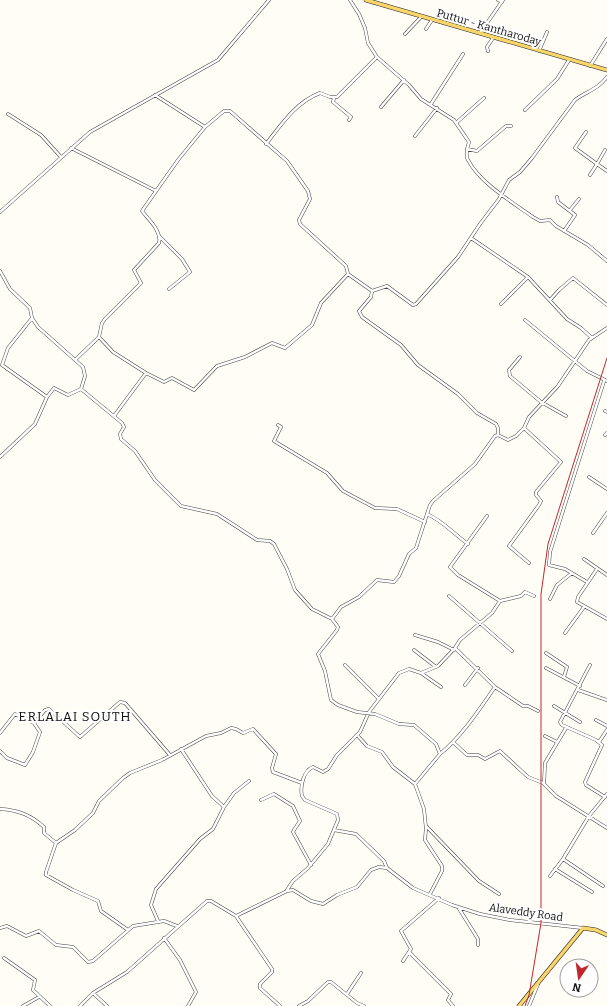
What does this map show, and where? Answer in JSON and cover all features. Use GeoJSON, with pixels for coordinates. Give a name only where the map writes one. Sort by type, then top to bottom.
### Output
{"type":"FeatureCollection","features":[{"type":"Feature","properties":{"kind":"main road","name":"Puttur - Kantharoday"},"geometry":{"type":"LineString","coordinates":[[366,0],[607,70]]}},
{"type":"Feature","properties":{"kind":"main road"},"geometry":{"type":"LineString","coordinates":[[520,1006],[583,928],[596,930],[607,935]]}},
{"type":"Feature","properties":{"kind":"street"},"geometry":{"type":"LineString","coordinates":[[0,212],[90,132],[218,60],[269,0]]}},
{"type":"Feature","properties":{"kind":"street"},"geometry":{"type":"LineString","coordinates":[[350,0],[366,28],[368,43],[377,57],[404,80],[422,99],[437,108],[456,123],[469,142],[467,149],[467,160],[486,182],[532,217],[540,221],[550,220],[564,231],[588,245],[607,261]]}},
{"type":"Feature","properties":{"kind":"street"},"geometry":{"type":"LineString","coordinates":[[480,34],[502,1],[498,0]]}},
{"type":"Feature","properties":{"kind":"street"},"geometry":{"type":"LineString","coordinates":[[405,34],[422,16]]}},
{"type":"Feature","properties":{"kind":"street"},"geometry":{"type":"LineString","coordinates":[[426,29],[432,20]]}},
{"type":"Feature","properties":{"kind":"street"},"geometry":{"type":"LineString","coordinates":[[539,51],[548,32]]}},
{"type":"Feature","properties":{"kind":"street"},"geometry":{"type":"LineString","coordinates":[[488,51],[487,47],[493,38]]}},
{"type":"Feature","properties":{"kind":"street"},"geometry":{"type":"LineString","coordinates":[[590,66],[607,39]]}},
{"type":"Feature","properties":{"kind":"street"},"geometry":{"type":"LineString","coordinates":[[431,104],[462,54]]}},
{"type":"Feature","properties":{"kind":"street"},"geometry":{"type":"LineString","coordinates":[[334,98],[337,97],[377,57]]}},
{"type":"Feature","properties":{"kind":"street"},"geometry":{"type":"LineString","coordinates":[[525,110],[557,78],[569,60]]}},
{"type":"Feature","properties":{"kind":"street"},"geometry":{"type":"LineString","coordinates":[[372,291],[387,286],[413,305],[416,304],[458,257],[502,194],[509,180],[532,158],[575,100],[583,94],[600,86],[607,77]]}},
{"type":"Feature","properties":{"kind":"street"},"geometry":{"type":"LineString","coordinates":[[381,107],[404,80]]}},
{"type":"Feature","properties":{"kind":"street"},"geometry":{"type":"LineString","coordinates":[[266,144],[288,117],[304,102],[320,93],[334,98]]}},
{"type":"Feature","properties":{"kind":"street"},"geometry":{"type":"LineString","coordinates":[[155,95],[205,127]]}},
{"type":"Feature","properties":{"kind":"street"},"geometry":{"type":"LineString","coordinates":[[334,98],[333,102],[350,117],[349,120]]}},
{"type":"Feature","properties":{"kind":"street"},"geometry":{"type":"LineString","coordinates":[[456,123],[484,98]]}},
{"type":"Feature","properties":{"kind":"street"},"geometry":{"type":"LineString","coordinates":[[415,136],[437,108]]}},
{"type":"Feature","properties":{"kind":"street"},"geometry":{"type":"LineString","coordinates":[[169,289],[190,272],[182,259],[160,236],[158,231],[142,211],[178,160],[205,127],[227,110],[236,115],[266,144],[287,161],[308,191],[310,199],[299,220],[300,224],[346,266],[348,274],[372,291]]}},
{"type":"Feature","properties":{"kind":"street"},"geometry":{"type":"LineString","coordinates":[[8,114],[41,134],[61,157]]}},
{"type":"Feature","properties":{"kind":"street"},"geometry":{"type":"LineString","coordinates":[[467,149],[477,151],[506,126],[511,126]]}},
{"type":"Feature","properties":{"kind":"street"},"geometry":{"type":"LineString","coordinates":[[586,132],[575,148],[607,171]]}},
{"type":"Feature","properties":{"kind":"street"},"geometry":{"type":"LineString","coordinates":[[71,148],[156,191]]}},
{"type":"Feature","properties":{"kind":"street"},"geometry":{"type":"LineString","coordinates":[[590,175],[598,164],[605,150]]}},
{"type":"Feature","properties":{"kind":"street"},"geometry":{"type":"LineString","coordinates":[[557,197],[558,202],[575,215],[564,231]]}},
{"type":"Feature","properties":{"kind":"street"},"geometry":{"type":"LineString","coordinates":[[570,210],[579,199]]}},
{"type":"Feature","properties":{"kind":"street"},"geometry":{"type":"LineString","coordinates":[[75,360],[99,337],[102,323],[105,319],[141,283],[134,270],[158,242],[160,236]]}},
{"type":"Feature","properties":{"kind":"street"},"geometry":{"type":"LineString","coordinates":[[471,238],[528,277],[567,319],[582,328],[592,338]]}},
{"type":"Feature","properties":{"kind":"street"},"geometry":{"type":"LineString","coordinates":[[0,271],[10,289],[30,308],[32,318],[38,327],[75,360],[85,372],[82,389]]}},
{"type":"Feature","properties":{"kind":"street"},"geometry":{"type":"LineString","coordinates":[[99,337],[113,352],[146,373],[164,382],[172,378],[194,390],[217,366],[245,357],[272,343],[285,348],[312,325],[321,303],[348,274]]}},
{"type":"Feature","properties":{"kind":"street"},"geometry":{"type":"LineString","coordinates":[[501,304],[528,277]]}},
{"type":"Feature","properties":{"kind":"street"},"geometry":{"type":"LineString","coordinates":[[550,300],[573,278],[607,305]]}},
{"type":"Feature","properties":{"kind":"street"},"geometry":{"type":"LineString","coordinates":[[372,291],[371,297],[359,311],[362,317],[401,344],[418,366],[458,394],[478,413],[496,424],[498,428],[498,435]]}},
{"type":"Feature","properties":{"kind":"street"},"geometry":{"type":"LineString","coordinates":[[32,318],[8,348],[1,365],[47,397]]}},
{"type":"Feature","properties":{"kind":"street"},"geometry":{"type":"LineString","coordinates":[[525,320],[573,361],[606,381],[550,552],[548,565],[565,569],[587,582]]}},
{"type":"Feature","properties":{"kind":"street"},"geometry":{"type":"LineString","coordinates":[[498,435],[508,440],[513,439],[524,428],[529,417],[541,402],[558,386],[573,361],[592,338],[607,328]]}},
{"type":"Feature","properties":{"kind":"street"},"geometry":{"type":"LineString","coordinates":[[520,357],[509,373],[541,402],[566,416]]}},
{"type":"Feature","properties":{"kind":"street"},"geometry":{"type":"LineString","coordinates":[[114,416],[146,373]]}},
{"type":"Feature","properties":{"kind":"street"},"geometry":{"type":"LineString","coordinates":[[0,457],[35,424],[47,397],[54,388],[68,395],[82,389]]}},
{"type":"Feature","properties":{"kind":"street"},"geometry":{"type":"LineString","coordinates":[[82,389],[114,416],[124,427],[120,434],[121,439],[135,452],[155,480],[181,506],[216,514],[257,540],[270,541],[274,544],[287,569],[295,590],[312,609],[332,618],[338,627],[318,654],[325,671],[331,700],[338,706],[357,712],[369,712],[399,724],[414,725],[436,744],[440,754]]}},
{"type":"Feature","properties":{"kind":"street"},"geometry":{"type":"LineString","coordinates":[[278,425],[281,427],[280,432],[274,441],[327,473],[343,491],[375,508],[397,509],[425,522]]}},
{"type":"Feature","properties":{"kind":"street"},"geometry":{"type":"LineString","coordinates":[[524,428],[562,462],[536,492],[536,495],[541,502],[509,546],[529,563]]}},
{"type":"Feature","properties":{"kind":"street"},"geometry":{"type":"LineString","coordinates":[[332,618],[341,607],[359,597],[377,580],[394,582],[399,576],[409,554],[416,548],[427,514],[433,501],[475,464],[495,436],[498,435]]}},
{"type":"Feature","properties":{"kind":"street"},"geometry":{"type":"LineString","coordinates":[[590,477],[607,489]]}},
{"type":"Feature","properties":{"kind":"street"},"geometry":{"type":"LineString","coordinates":[[593,532],[607,513]]}},
{"type":"Feature","properties":{"kind":"street"},"geometry":{"type":"LineString","coordinates":[[427,514],[446,525],[453,533],[468,544]]}},
{"type":"Feature","properties":{"kind":"street"},"geometry":{"type":"LineString","coordinates":[[487,516],[468,544],[453,562],[451,569],[500,601]]}},
{"type":"Feature","properties":{"kind":"street"},"geometry":{"type":"LineString","coordinates":[[584,559],[597,569],[607,574]]}},
{"type":"Feature","properties":{"kind":"street"},"geometry":{"type":"LineString","coordinates":[[597,569],[587,582],[577,601],[584,607],[607,619]]}},
{"type":"Feature","properties":{"kind":"street"},"geometry":{"type":"LineString","coordinates":[[550,599],[557,585],[572,573]]}},
{"type":"Feature","properties":{"kind":"street"},"geometry":{"type":"LineString","coordinates":[[421,673],[436,667],[454,649],[460,640],[482,623],[500,601],[521,596],[525,592],[534,596]]}},
{"type":"Feature","properties":{"kind":"street"},"geometry":{"type":"LineString","coordinates":[[449,596],[482,623],[512,651]]}},
{"type":"Feature","properties":{"kind":"street"},"geometry":{"type":"LineString","coordinates":[[565,633],[584,607]]}},
{"type":"Feature","properties":{"kind":"street"},"geometry":{"type":"LineString","coordinates":[[416,635],[454,649],[478,668],[496,687],[523,706],[528,706],[538,711]]}},
{"type":"Feature","properties":{"kind":"street"},"geometry":{"type":"LineString","coordinates":[[414,650],[436,667]]}},
{"type":"Feature","properties":{"kind":"street"},"geometry":{"type":"LineString","coordinates":[[546,654],[567,667],[564,677]]}},
{"type":"Feature","properties":{"kind":"street"},"geometry":{"type":"LineString","coordinates":[[345,665],[379,699]]}},
{"type":"Feature","properties":{"kind":"street"},"geometry":{"type":"LineString","coordinates":[[590,665],[560,722],[566,728],[600,742]]}},
{"type":"Feature","properties":{"kind":"street"},"geometry":{"type":"LineString","coordinates":[[236,916],[287,890],[293,881],[311,865],[328,844],[338,820],[337,814],[305,800],[301,793],[302,783],[304,776],[310,768],[313,767],[324,772],[326,771],[337,755],[363,727],[369,712],[399,673],[409,668],[421,673],[441,687]]}},
{"type":"Feature","properties":{"kind":"street"},"geometry":{"type":"LineString","coordinates":[[465,685],[478,668]]}},
{"type":"Feature","properties":{"kind":"street"},"geometry":{"type":"LineString","coordinates":[[546,668],[580,686]]}},
{"type":"Feature","properties":{"kind":"street"},"geometry":{"type":"LineString","coordinates":[[415,784],[440,754],[454,743],[476,716],[496,687]]}},
{"type":"Feature","properties":{"kind":"street"},"geometry":{"type":"LineString","coordinates":[[578,690],[607,700]]}},
{"type":"Feature","properties":{"kind":"street"},"geometry":{"type":"LineString","coordinates":[[34,723],[45,710],[49,709],[80,737],[120,702],[125,703],[170,755]]}},
{"type":"Feature","properties":{"kind":"street"},"geometry":{"type":"LineString","coordinates":[[554,706],[580,722]]}},
{"type":"Feature","properties":{"kind":"street"},"geometry":{"type":"LineString","coordinates":[[0,733],[15,714],[34,723],[40,732],[33,752],[24,765],[7,758],[0,751]]}},
{"type":"Feature","properties":{"kind":"street"},"geometry":{"type":"LineString","coordinates":[[596,720],[607,726]]}},
{"type":"Feature","properties":{"kind":"street"},"geometry":{"type":"LineString","coordinates":[[128,930],[102,911],[98,901],[73,890],[46,874],[56,843],[75,830],[92,813],[99,801],[123,778],[130,773],[170,755],[206,736],[220,733],[231,728],[236,729],[242,734],[252,729],[276,754],[272,768],[273,772],[302,783]]}},
{"type":"Feature","properties":{"kind":"street"},"geometry":{"type":"LineString","coordinates":[[544,784],[545,763],[566,728]]}},
{"type":"Feature","properties":{"kind":"street"},"geometry":{"type":"LineString","coordinates":[[550,876],[563,859],[589,816],[606,795],[586,785],[585,782],[601,749],[600,742],[607,730]]}},
{"type":"Feature","properties":{"kind":"street"},"geometry":{"type":"LineString","coordinates":[[357,735],[367,746],[382,752],[393,767],[415,784],[424,809],[426,826],[425,840],[442,866],[442,871],[430,894]]}},
{"type":"Feature","properties":{"kind":"street"},"geometry":{"type":"LineString","coordinates":[[545,736],[558,742]]}},
{"type":"Feature","properties":{"kind":"street"},"geometry":{"type":"LineString","coordinates":[[454,743],[467,755],[478,755],[485,760],[500,751],[528,777],[544,784],[556,796],[607,828]]}},
{"type":"Feature","properties":{"kind":"street"},"geometry":{"type":"LineString","coordinates":[[181,749],[212,796],[224,807]]}},
{"type":"Feature","properties":{"kind":"street"},"geometry":{"type":"LineString","coordinates":[[158,921],[151,905],[156,889],[200,838],[213,829],[224,807],[234,793],[249,781]]}},
{"type":"Feature","properties":{"kind":"street"},"geometry":{"type":"LineString","coordinates":[[262,800],[276,794],[287,803],[294,806],[300,821],[294,832],[311,865]]}},
{"type":"Feature","properties":{"kind":"street"},"geometry":{"type":"LineString","coordinates":[[0,809],[13,809],[25,813],[44,827],[44,833],[56,843]]}},
{"type":"Feature","properties":{"kind":"street"},"geometry":{"type":"LineString","coordinates":[[426,826],[479,881],[499,894]]}},
{"type":"Feature","properties":{"kind":"street","name":"Alaveddy Road"},"geometry":{"type":"LineString","coordinates":[[334,830],[356,834],[384,861],[387,868],[413,888],[440,898],[458,907],[510,920],[583,928]]}},
{"type":"Feature","properties":{"kind":"street"},"geometry":{"type":"LineString","coordinates":[[563,859],[603,886]]}},
{"type":"Feature","properties":{"kind":"street"},"geometry":{"type":"LineString","coordinates":[[287,890],[292,890],[311,902],[323,904],[337,895],[357,887],[371,870],[378,867],[387,868]]}},
{"type":"Feature","properties":{"kind":"street"},"geometry":{"type":"LineString","coordinates":[[555,869],[592,892]]}},
{"type":"Feature","properties":{"kind":"street"},"geometry":{"type":"LineString","coordinates":[[403,961],[411,946],[402,936],[401,931],[440,898]]}},
{"type":"Feature","properties":{"kind":"street"},"geometry":{"type":"LineString","coordinates":[[80,1006],[93,993],[127,972],[177,926],[207,901],[211,900],[236,916],[272,969],[272,972],[260,984],[260,988],[280,1006]]}},
{"type":"Feature","properties":{"kind":"street"},"geometry":{"type":"LineString","coordinates":[[458,907],[478,939],[478,945]]}},
{"type":"Feature","properties":{"kind":"street"},"geometry":{"type":"LineString","coordinates":[[0,928],[7,926],[26,936],[39,931],[56,944],[73,947],[88,962],[93,961],[128,930],[140,924],[164,921],[177,926]]}},
{"type":"Feature","properties":{"kind":"street"},"geometry":{"type":"LineString","coordinates":[[164,938],[180,960],[196,992],[188,1006]]}},
{"type":"Feature","properties":{"kind":"street"},"geometry":{"type":"LineString","coordinates":[[409,952],[451,994],[448,1000],[453,1006]]}},
{"type":"Feature","properties":{"kind":"street"},"geometry":{"type":"LineString","coordinates":[[4,958],[35,980],[32,989],[50,1006]]}},
{"type":"Feature","properties":{"kind":"street"},"geometry":{"type":"LineString","coordinates":[[347,994],[361,973]]}},
{"type":"Feature","properties":{"kind":"street"},"geometry":{"type":"LineString","coordinates":[[299,1006],[308,1001],[328,982],[336,985],[364,1006]]}},
{"type":"Feature","properties":{"kind":"street"},"geometry":{"type":"LineString","coordinates":[[530,1006],[538,984]]}},
{"type":"Feature","properties":{"kind":"street"},"geometry":{"type":"LineString","coordinates":[[93,993],[107,1006]]}},
{"type":"Feature","properties":{"kind":"street"},"geometry":{"type":"LineString","coordinates":[[22,1006],[39,997]]}},
{"type":"Feature","properties":{"kind":"railway"},"geometry":{"type":"LineString","coordinates":[[525,1006],[529,995],[541,923],[541,594],[548,544],[607,358]]}},
{"type":"Feature","properties":{"kind":"district","name":"ERLALAI SOUTH"},"geometry":{"type":"Point","coordinates":[75,716]}}]}
